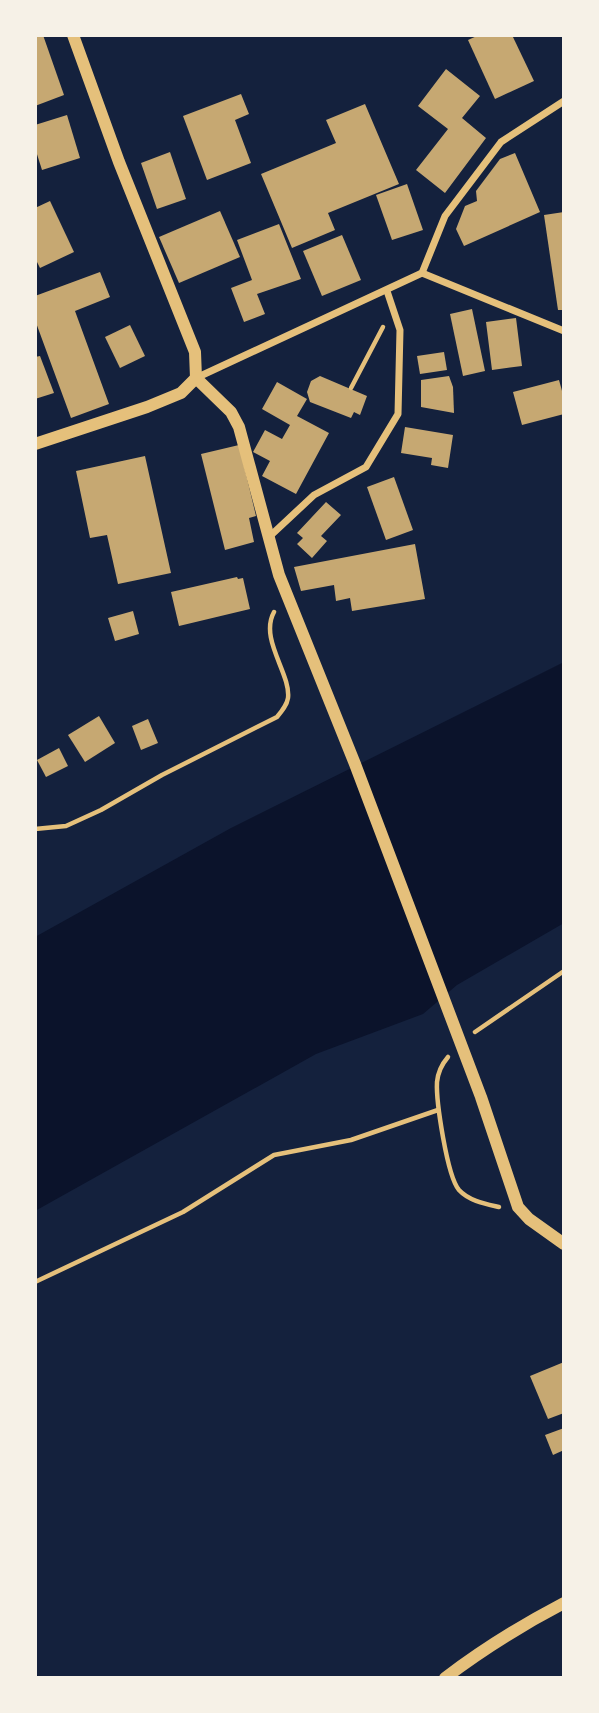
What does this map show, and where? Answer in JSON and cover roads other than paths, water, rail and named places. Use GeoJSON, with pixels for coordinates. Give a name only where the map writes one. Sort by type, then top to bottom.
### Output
{"type":"FeatureCollection","features":[{"type":"Feature","properties":{"kind":"street"},"geometry":{"type":"LineString","coordinates":[[73,35],[119,162],[195,352],[196,377],[231,412],[239,427],[268,538],[289,602],[355,764],[481,1097],[518,1207],[529,1219],[564,1244]]}},
{"type":"Feature","properties":{"kind":"street"},"geometry":{"type":"LineString","coordinates":[[35,444],[181,393],[196,377],[422,273],[445,216],[501,142],[564,100]]}},
{"type":"Feature","properties":{"kind":"street"},"geometry":{"type":"LineString","coordinates":[[422,273],[564,331]]}},
{"type":"Feature","properties":{"kind":"street"},"geometry":{"type":"LineString","coordinates":[[268,538],[314,495],[366,467],[398,414],[400,330],[387,291]]}},
{"type":"Feature","properties":{"kind":"street"},"geometry":{"type":"LineString","coordinates":[[445,1678],[477,1653],[520,1626],[564,1604]]}},
{"type":"Feature","properties":{"kind":"water"},"geometry":{"type":"Polygon","coordinates":[[[564,662],[564,923],[457,985],[423,1014],[316,1054],[35,1211],[35,937],[231,828],[564,662]]]}}]}
